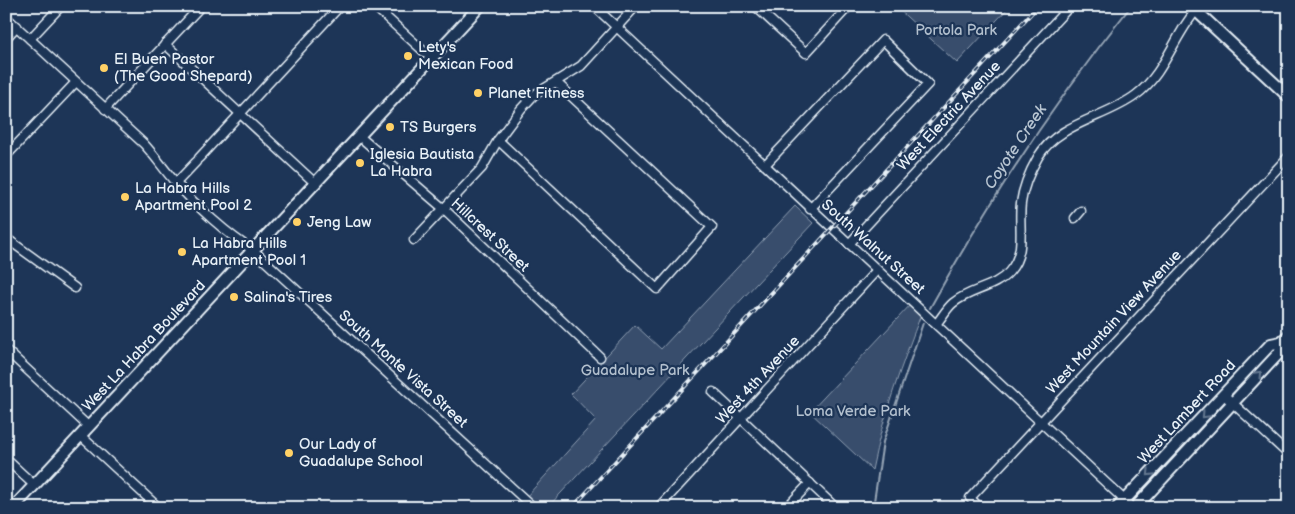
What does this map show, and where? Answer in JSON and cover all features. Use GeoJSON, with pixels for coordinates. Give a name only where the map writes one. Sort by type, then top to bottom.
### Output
{"type":"FeatureCollection","features":[{"type":"Feature","properties":{"kind":"main road","name":"West La Habra Boulevard"},"geometry":{"type":"LineString","coordinates":[[13,508],[480,6]]}},
{"type":"Feature","properties":{"kind":"main road"},"geometry":{"type":"LineString","coordinates":[[1196,8],[1289,97]]}},
{"type":"Feature","properties":{"kind":"main road","name":"West Lambert Road"},"geometry":{"type":"LineString","coordinates":[[1117,508],[1271,344],[1286,340]]}},
{"type":"Feature","properties":{"kind":"main road","name":"West Lambert Road"},"geometry":{"type":"LineString","coordinates":[[1134,508],[1280,352],[1286,340]]}},
{"type":"Feature","properties":{"kind":"street"},"geometry":{"type":"LineString","coordinates":[[30,39],[61,6]]}},
{"type":"Feature","properties":{"kind":"street"},"geometry":{"type":"LineString","coordinates":[[105,109],[200,6]]}},
{"type":"Feature","properties":{"kind":"street"},"geometry":{"type":"LineString","coordinates":[[176,183],[340,6]]}},
{"type":"Feature","properties":{"kind":"street"},"geometry":{"type":"LineString","coordinates":[[374,6],[432,58]]}},
{"type":"Feature","properties":{"kind":"street","name":"South Walnut Street"},"geometry":{"type":"LineString","coordinates":[[594,6],[810,209],[937,323],[1134,508]]}},
{"type":"Feature","properties":{"kind":"street"},"geometry":{"type":"LineString","coordinates":[[414,240],[482,168],[498,140],[520,109],[534,96],[581,66],[636,6]]}},
{"type":"Feature","properties":{"kind":"street"},"geometry":{"type":"LineString","coordinates":[[755,6],[806,53],[850,6]]}},
{"type":"Feature","properties":{"kind":"street","name":"West Electric Avenue"},"geometry":{"type":"LineString","coordinates":[[848,244],[1070,6]]}},
{"type":"Feature","properties":{"kind":"street"},"geometry":{"type":"LineString","coordinates":[[937,323],[954,302],[998,280],[1008,273],[1016,263],[1020,254],[1021,202],[1025,185],[1039,155],[1051,141],[1065,132],[1136,95],[1158,70],[1196,8]]}},
{"type":"Feature","properties":{"kind":"street","name":"South Monte Vista Street"},"geometry":{"type":"LineString","coordinates":[[6,17],[160,161],[176,183],[240,242],[253,250],[534,508]]}},
{"type":"Feature","properties":{"kind":"street"},"geometry":{"type":"LineString","coordinates":[[6,38],[16,26]]}},
{"type":"Feature","properties":{"kind":"street"},"geometry":{"type":"LineString","coordinates":[[765,165],[883,40],[928,84],[810,209]]}},
{"type":"Feature","properties":{"kind":"street"},"geometry":{"type":"LineString","coordinates":[[165,44],[315,184]]}},
{"type":"Feature","properties":{"kind":"street"},"geometry":{"type":"LineString","coordinates":[[6,156],[76,82]]}},
{"type":"Feature","properties":{"kind":"street"},"geometry":{"type":"LineString","coordinates":[[498,140],[657,289],[712,227],[557,82]]}},
{"type":"Feature","properties":{"kind":"street","name":"Hillcrest Street"},"geometry":{"type":"LineString","coordinates":[[359,136],[444,209],[600,357]]}},
{"type":"Feature","properties":{"kind":"street","name":"West Mountain View Avenue"},"geometry":{"type":"LineString","coordinates":[[980,508],[970,498],[1289,156]]}},
{"type":"Feature","properties":{"kind":"street"},"geometry":{"type":"LineString","coordinates":[[1075,218],[1081,211]]}},
{"type":"Feature","properties":{"kind":"street"},"geometry":{"type":"LineString","coordinates":[[6,238],[75,288]]}},
{"type":"Feature","properties":{"kind":"street","name":"West 4th Avenue"},"geometry":{"type":"LineString","coordinates":[[658,508],[877,270]]}},
{"type":"Feature","properties":{"kind":"street"},"geometry":{"type":"LineString","coordinates":[[6,350],[89,427]]}},
{"type":"Feature","properties":{"kind":"street"},"geometry":{"type":"LineString","coordinates":[[712,392],[836,508]]}},
{"type":"Feature","properties":{"kind":"street"},"geometry":{"type":"LineString","coordinates":[[1224,395],[1289,455]]}},
{"type":"Feature","properties":{"kind":"street"},"geometry":{"type":"LineString","coordinates":[[81,436],[159,508]]}},
{"type":"Feature","properties":{"kind":"street"},"geometry":{"type":"LineString","coordinates":[[6,459],[34,485]]}},
{"type":"Feature","properties":{"kind":"street"},"geometry":{"type":"LineString","coordinates":[[786,508],[810,483]]}},
{"type":"Feature","properties":{"kind":"green space","name":"Portola Park"},"geometry":{"type":"Polygon","coordinates":[[[895,6],[1010,6],[957,63],[895,6]]]}},
{"type":"Feature","properties":{"kind":"green space","name":"Guadalupe Park"},"geometry":{"type":"Polygon","coordinates":[[[795,206],[813,223],[547,508],[516,508],[596,420],[571,394],[635,325],[661,349],[795,206]]]}},
{"type":"Feature","properties":{"kind":"green space","name":"Loma Verde Park"},"geometry":{"type":"Polygon","coordinates":[[[912,303],[922,312],[887,410],[872,470],[810,412],[912,303]]]}},
{"type":"Feature","properties":{"kind":"waterway","name":"Coyote Creek"},"geometry":{"type":"LineString","coordinates":[[930,308],[952,268],[1024,152],[1076,78],[1131,6]]}},
{"type":"Feature","properties":{"kind":"waterway","name":"Coyote Creek"},"geometry":{"type":"LineString","coordinates":[[873,508],[883,442],[923,323]]}},
{"type":"Feature","properties":{"kind":"railway"},"geometry":{"type":"LineString","coordinates":[[572,508],[1038,6]]}},
{"type":"Feature","properties":{"kind":"place","name":"Lety's Mexican Food"},"geometry":{"type":"Point","coordinates":[408,56]}},
{"type":"Feature","properties":{"kind":"place","name":"El Buen Pastor (The Good Shepard)"},"geometry":{"type":"Point","coordinates":[104,68]}},
{"type":"Feature","properties":{"kind":"place","name":"Planet Fitness"},"geometry":{"type":"Point","coordinates":[478,93]}},
{"type":"Feature","properties":{"kind":"place","name":"TS Burgers"},"geometry":{"type":"Point","coordinates":[390,127]}},
{"type":"Feature","properties":{"kind":"place","name":"Iglesia Bautista La Habra"},"geometry":{"type":"Point","coordinates":[360,163]}},
{"type":"Feature","properties":{"kind":"place","name":"La Habra Hills Apartment Pool 2"},"geometry":{"type":"Point","coordinates":[125,197]}},
{"type":"Feature","properties":{"kind":"place","name":"Jeng Law"},"geometry":{"type":"Point","coordinates":[297,222]}},
{"type":"Feature","properties":{"kind":"place","name":"La Habra Hills Apartment Pool 1"},"geometry":{"type":"Point","coordinates":[182,252]}},
{"type":"Feature","properties":{"kind":"place","name":"Salina's Tires"},"geometry":{"type":"Point","coordinates":[234,297]}},
{"type":"Feature","properties":{"kind":"place","name":"Our Lady of Guadalupe School"},"geometry":{"type":"Point","coordinates":[289,453]}}]}
